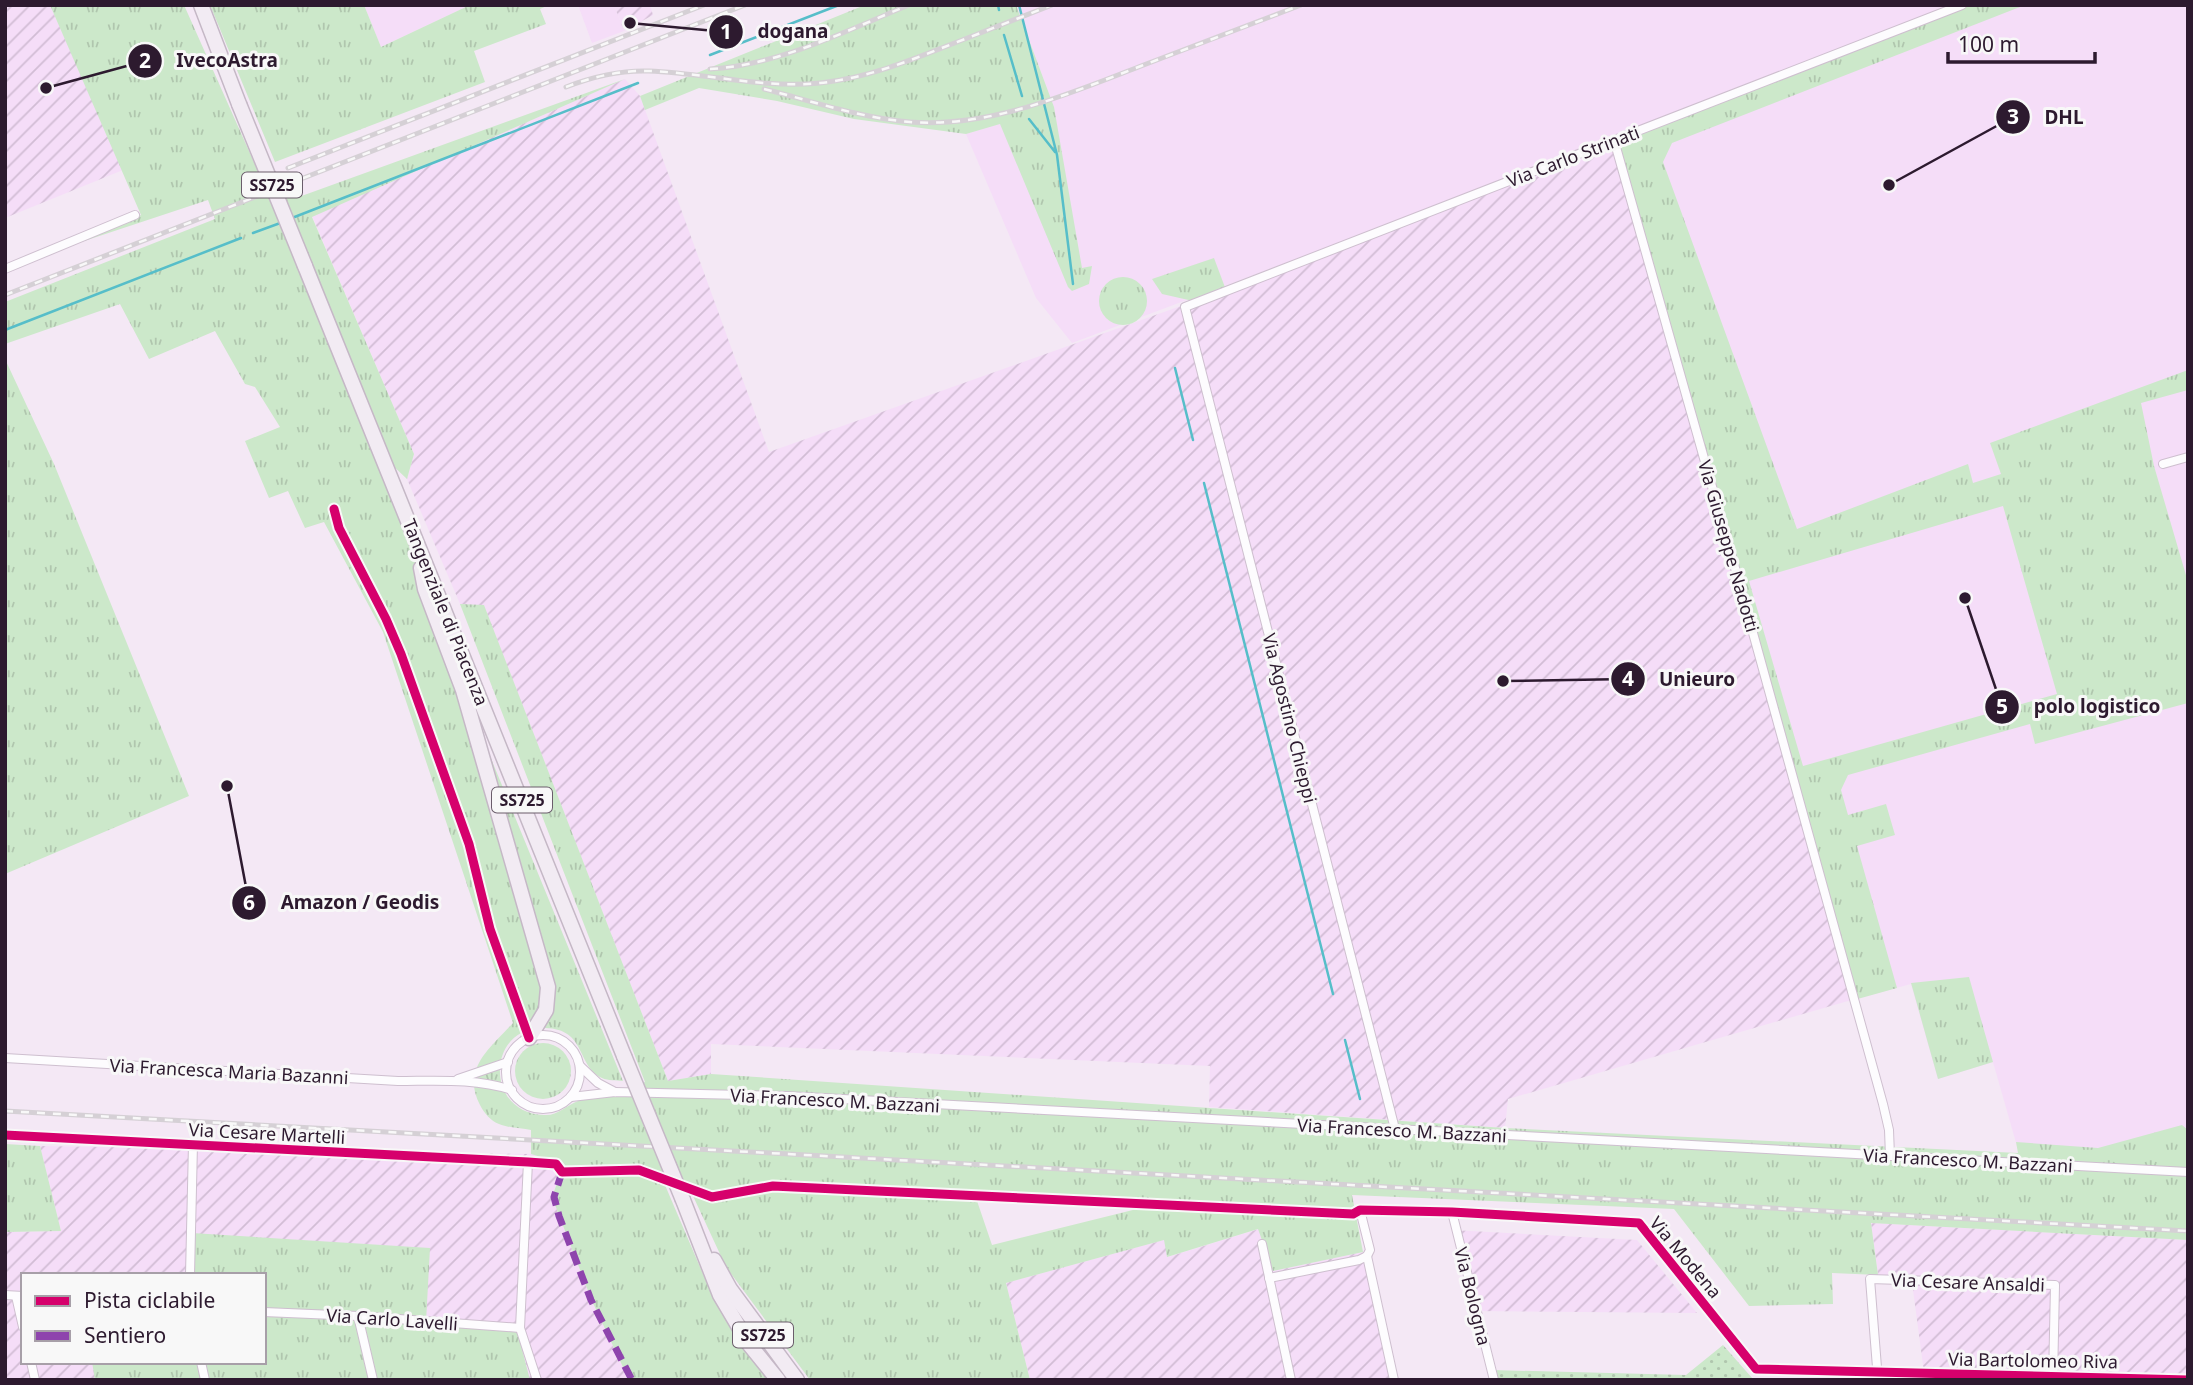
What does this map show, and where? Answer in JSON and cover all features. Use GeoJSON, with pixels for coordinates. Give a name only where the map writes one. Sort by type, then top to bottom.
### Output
{"type":"FeatureCollection","features":[{"type":"Feature","properties":{"kind":"highway","name":"Tangenziale di Piacenza"},"geometry":{"type":"LineString","coordinates":[[201,5],[720,1295],[749,1343],[778,1380]]}},
{"type":"Feature","properties":{"kind":"highway"},"geometry":{"type":"LineString","coordinates":[[419,546],[425,589],[463,690],[548,987],[546,1010],[529,1038]]}},
{"type":"Feature","properties":{"kind":"highway","name":"Tangenziale di Piacenza"},"geometry":{"type":"LineString","coordinates":[[691,1220],[730,1289],[795,1376]]}},
{"type":"Feature","properties":{"kind":"highway"},"geometry":{"type":"LineString","coordinates":[[749,1343],[771,1380]]}},
{"type":"Feature","properties":{"kind":"street","name":"Via Carlo Strinati"},"geometry":{"type":"LineString","coordinates":[[1185,307],[1962,5]]}},
{"type":"Feature","properties":{"kind":"street","name":"Via Giuseppe Nadotti"},"geometry":{"type":"LineString","coordinates":[[1614,140],[1748,613],[1876,1082],[1889,1130],[1891,1156]]}},
{"type":"Feature","properties":{"kind":"street"},"geometry":{"type":"LineString","coordinates":[[5,269],[135,215]]}},
{"type":"Feature","properties":{"kind":"street","name":"Via Agostino Chieppi"},"geometry":{"type":"LineString","coordinates":[[1185,307],[1395,1129]]}},
{"type":"Feature","properties":{"kind":"street"},"geometry":{"type":"LineString","coordinates":[[2164,464],[2188,457]]}},
{"type":"Feature","properties":{"kind":"street"},"geometry":{"type":"LineString","coordinates":[[551,1035],[561,1039],[576,1055],[580,1066],[580,1077],[570,1097],[552,1108],[541,1108],[521,1101],[512,1090],[506,1072],[512,1052],[529,1038],[551,1035]]}},
{"type":"Feature","properties":{"kind":"street","name":"Via Francesca Maria Bazanni"},"geometry":{"type":"LineString","coordinates":[[5,1058],[398,1082],[454,1081]]}},
{"type":"Feature","properties":{"kind":"street"},"geometry":{"type":"LineString","coordinates":[[454,1081],[508,1062]]}},
{"type":"Feature","properties":{"kind":"street"},"geometry":{"type":"LineString","coordinates":[[580,1066],[598,1083],[615,1092]]}},
{"type":"Feature","properties":{"kind":"street"},"geometry":{"type":"LineString","coordinates":[[454,1081],[512,1090]]}},
{"type":"Feature","properties":{"kind":"street","name":"Via Francesco M. Bazzani"},"geometry":{"type":"LineString","coordinates":[[570,1097],[615,1092],[787,1096],[2188,1172]]}},
{"type":"Feature","properties":{"kind":"street","name":"Via Cesare Martelli"},"geometry":{"type":"LineString","coordinates":[[5,1135],[528,1162],[520,1328]]}},
{"type":"Feature","properties":{"kind":"street"},"geometry":{"type":"LineString","coordinates":[[190,1273],[193,1144]]}},
{"type":"Feature","properties":{"kind":"street","name":"Via Modena"},"geometry":{"type":"LineString","coordinates":[[1367,1256],[1370,1250],[1360,1210],[1452,1212],[1639,1223],[1756,1369],[1878,1376]]}},
{"type":"Feature","properties":{"kind":"street","name":"Via Bologna"},"geometry":{"type":"LineString","coordinates":[[1452,1212],[1494,1380]]}},
{"type":"Feature","properties":{"kind":"street"},"geometry":{"type":"LineString","coordinates":[[1262,1244],[1291,1380]]}},
{"type":"Feature","properties":{"kind":"street"},"geometry":{"type":"LineString","coordinates":[[1269,1278],[1359,1260],[1367,1256],[1394,1380]]}},
{"type":"Feature","properties":{"kind":"street","name":"Via Cesare Ansaldi"},"geometry":{"type":"LineString","coordinates":[[1878,1376],[1870,1279],[2055,1285],[2053,1378]]}},
{"type":"Feature","properties":{"kind":"street"},"geometry":{"type":"LineString","coordinates":[[5,1295],[19,1296]]}},
{"type":"Feature","properties":{"kind":"street","name":"Via Carlo Lavelli"},"geometry":{"type":"LineString","coordinates":[[266,1312],[520,1328]]}},
{"type":"Feature","properties":{"kind":"street"},"geometry":{"type":"LineString","coordinates":[[358,1316],[373,1380]]}},
{"type":"Feature","properties":{"kind":"street"},"geometry":{"type":"LineString","coordinates":[[520,1328],[537,1380]]}},
{"type":"Feature","properties":{"kind":"street","name":"Via Bartolomeo Riva"},"geometry":{"type":"LineString","coordinates":[[1878,1376],[2188,1380]]}},
{"type":"Feature","properties":{"kind":"shaded area"},"geometry":{"type":"Polygon","coordinates":[[[5,5],[50,5],[123,170],[5,218],[5,5]]]}},
{"type":"Feature","properties":{"kind":"shaded area"},"geometry":{"type":"Polygon","coordinates":[[[364,5],[470,5],[381,47],[364,5]]]}},
{"type":"Feature","properties":{"kind":"shaded area"},"geometry":{"type":"Polygon","coordinates":[[[578,5],[614,5],[624,31],[592,43],[578,5]]]}},
{"type":"Feature","properties":{"kind":"shaded area"},"geometry":{"type":"Polygon","coordinates":[[[614,5],[650,5],[653,15],[624,31],[614,5]]]}},
{"type":"Feature","properties":{"kind":"shaded area"},"geometry":{"type":"Polygon","coordinates":[[[1016,5],[2188,5],[2188,1161],[2019,1153],[1993,1062],[1938,1079],[1911,984],[1855,999],[1613,140],[1072,343],[1036,298],[966,134],[1054,107],[1016,5]]]}},
{"type":"Feature","properties":{"kind":"shaded area"},"geometry":{"type":"Polygon","coordinates":[[[625,79],[640,96],[769,452],[1226,290],[1613,139],[1855,999],[1508,1099],[1505,1128],[1209,1107],[1210,1066],[711,1044],[711,1074],[668,1081],[484,606],[460,604],[407,479],[414,454],[312,216],[625,79]]]}},
{"type":"Feature","properties":{"kind":"shaded area"},"geometry":{"type":"Polygon","coordinates":[[[40,1146],[531,1154],[564,1164],[552,1197],[592,1301],[629,1380],[5,1380],[5,1232],[61,1231],[40,1146]]]}},
{"type":"Feature","properties":{"kind":"shaded area"},"geometry":{"type":"Polygon","coordinates":[[[1871,1223],[2188,1240],[2188,1380],[1925,1380],[1911,1275],[1878,1275],[1871,1223]]]}},
{"type":"Feature","properties":{"kind":"shaded area"},"geometry":{"type":"Polygon","coordinates":[[[1259,1229],[1273,1271],[1363,1252],[1393,1380],[1030,1380],[1006,1283],[1164,1240],[1168,1257],[1259,1229]]]}},
{"type":"Feature","properties":{"kind":"shaded area"},"geometry":{"type":"Polygon","coordinates":[[[1452,1230],[1637,1240],[1697,1313],[1472,1311],[1452,1230]]]}},
{"type":"Feature","properties":{"kind":"green space"},"geometry":{"type":"Polygon","coordinates":[[[50,5],[184,5],[257,169],[296,198],[625,79],[312,217],[414,454],[407,479],[372,446],[490,756],[623,1081],[604,1079],[594,1072],[575,1041],[568,1035],[545,1028],[525,1031],[511,1041],[503,1054],[500,1070],[503,1087],[511,1101],[525,1111],[553,1114],[578,1101],[645,1082],[460,604],[484,605],[668,1081],[711,1074],[1505,1128],[2018,1153],[2016,1142],[2098,1148],[2182,1125],[2188,1130],[2188,1240],[1871,1223],[1878,1275],[1832,1273],[1833,1304],[1749,1306],[1674,1209],[1352,1195],[1363,1252],[1273,1271],[1258,1229],[1167,1257],[1164,1240],[1006,1283],[1030,1380],[810,1380],[726,1267],[687,1183],[662,1178],[712,1295],[768,1380],[629,1380],[592,1301],[552,1197],[564,1164],[531,1154],[531,1130],[493,1121],[482,1108],[475,1092],[476,1070],[481,1060],[513,1023],[383,632],[324,522],[305,528],[288,491],[269,498],[245,441],[280,427],[255,387],[245,384],[215,331],[149,359],[120,304],[5,344],[5,302],[215,219],[208,200],[48,253],[141,215],[50,5]],[[975,1195],[992,1245],[1153,1205],[975,1195]]]}},
{"type":"Feature","properties":{"kind":"green space"},"geometry":{"type":"Polygon","coordinates":[[[210,5],[364,5],[381,47],[470,5],[549,5],[540,9],[546,24],[474,51],[485,82],[275,162],[210,5]]]}},
{"type":"Feature","properties":{"kind":"green space"},"geometry":{"type":"Polygon","coordinates":[[[865,5],[1016,5],[1054,107],[1082,268],[1092,266],[1089,284],[1072,291],[1068,287],[1000,124],[966,134],[854,119],[777,101],[699,88],[645,110],[640,96],[865,5]]]}},
{"type":"Feature","properties":{"kind":"green space"},"geometry":{"type":"Polygon","coordinates":[[[1963,5],[2025,5],[1672,143],[1663,162],[1797,529],[1968,464],[1973,483],[2001,474],[1990,443],[2188,370],[2188,390],[2141,403],[2154,466],[2188,582],[2188,703],[2035,744],[2030,724],[1848,775],[1841,790],[1848,815],[1886,804],[1895,835],[1857,846],[1897,988],[1854,1000],[1613,139],[1963,5]],[[2003,506],[1749,581],[1803,766],[2057,694],[2003,506]]]}},
{"type":"Feature","properties":{"kind":"green space"},"geometry":{"type":"Polygon","coordinates":[[[1214,258],[1226,290],[1193,301],[1162,294],[1152,279],[1214,258]]]}},
{"type":"Feature","properties":{"kind":"green space"},"geometry":{"type":"Polygon","coordinates":[[[1123,277],[1140,284],[1147,301],[1140,318],[1123,325],[1106,318],[1099,301],[1106,284],[1123,277]]]}},
{"type":"Feature","properties":{"kind":"green space"},"geometry":{"type":"Polygon","coordinates":[[[5,359],[54,464],[189,796],[5,874],[5,359]]]}},
{"type":"Feature","properties":{"kind":"green space"},"geometry":{"type":"Polygon","coordinates":[[[1969,977],[1993,1062],[1938,1079],[1911,983],[1969,977]]]}},
{"type":"Feature","properties":{"kind":"green space"},"geometry":{"type":"Polygon","coordinates":[[[537,1043],[549,1043],[563,1051],[571,1065],[569,1082],[563,1091],[549,1099],[537,1099],[520,1087],[515,1077],[515,1065],[527,1048],[537,1043]]]}},
{"type":"Feature","properties":{"kind":"green space"},"geometry":{"type":"Polygon","coordinates":[[[5,1144],[40,1146],[61,1231],[5,1232],[5,1144]]]}},
{"type":"Feature","properties":{"kind":"green space"},"geometry":{"type":"Polygon","coordinates":[[[192,1233],[430,1248],[426,1322],[516,1326],[530,1380],[95,1380],[92,1364],[266,1364],[266,1273],[192,1273],[192,1233]]]}},
{"type":"Feature","properties":{"kind":"green space"},"geometry":{"type":"Polygon","coordinates":[[[1723,1345],[1753,1379],[1757,1380],[1495,1380],[1492,1370],[1686,1375],[1723,1345]]]}},
{"type":"Feature","properties":{"kind":"waterway"},"geometry":{"type":"LineString","coordinates":[[710,55],[839,5]]}},
{"type":"Feature","properties":{"kind":"waterway"},"geometry":{"type":"LineString","coordinates":[[998,5],[999,10]]}},
{"type":"Feature","properties":{"kind":"waterway"},"geometry":{"type":"LineString","coordinates":[[1019,5],[1057,155],[1073,284]]}},
{"type":"Feature","properties":{"kind":"waterway"},"geometry":{"type":"LineString","coordinates":[[1004,35],[1022,96]]}},
{"type":"Feature","properties":{"kind":"waterway"},"geometry":{"type":"LineString","coordinates":[[292,218],[638,83]]}},
{"type":"Feature","properties":{"kind":"waterway"},"geometry":{"type":"LineString","coordinates":[[1029,119],[1055,152]]}},
{"type":"Feature","properties":{"kind":"waterway"},"geometry":{"type":"LineString","coordinates":[[253,233],[283,222]]}},
{"type":"Feature","properties":{"kind":"waterway"},"geometry":{"type":"LineString","coordinates":[[5,330],[241,238]]}},
{"type":"Feature","properties":{"kind":"waterway"},"geometry":{"type":"LineString","coordinates":[[1175,368],[1193,440]]}},
{"type":"Feature","properties":{"kind":"waterway"},"geometry":{"type":"LineString","coordinates":[[1204,483],[1333,994]]}},
{"type":"Feature","properties":{"kind":"waterway"},"geometry":{"type":"LineString","coordinates":[[1345,1040],[1360,1099]]}},
{"type":"Feature","properties":{"kind":"railway"},"geometry":{"type":"LineString","coordinates":[[288,168],[704,5]]}},
{"type":"Feature","properties":{"kind":"railway"},"geometry":{"type":"LineString","coordinates":[[5,295],[745,5]]}},
{"type":"Feature","properties":{"kind":"railway"},"geometry":{"type":"LineString","coordinates":[[710,69],[787,54],[909,5]]}},
{"type":"Feature","properties":{"kind":"railway"},"geometry":{"type":"LineString","coordinates":[[566,87],[607,75],[639,71],[777,84],[837,81],[904,62],[1052,5]]}},
{"type":"Feature","properties":{"kind":"railway"},"geometry":{"type":"LineString","coordinates":[[764,89],[892,120],[970,120],[1057,98],[1301,5]]}},
{"type":"Feature","properties":{"kind":"railway"},"geometry":{"type":"LineString","coordinates":[[5,1111],[2188,1231]]}},
{"type":"Feature","properties":{"kind":"marked path"},"geometry":{"type":"LineString","coordinates":[[562,1172],[554,1197],[559,1216],[591,1300],[632,1380]]}},
{"type":"Feature","properties":{"kind":"cycle path"},"geometry":{"type":"LineString","coordinates":[[334,509],[339,528],[401,654],[469,844],[490,929],[529,1038]]}},
{"type":"Feature","properties":{"kind":"cycle path"},"geometry":{"type":"LineString","coordinates":[[5,1135],[528,1162],[556,1164],[562,1172],[639,1170],[712,1197],[773,1186],[1353,1214],[1360,1210],[1452,1212],[1639,1223],[1756,1369],[2188,1380]]}},
{"type":"Feature","properties":{"kind":"place","name":"dogana"},"geometry":{"type":"Point","coordinates":[630,23]}},
{"type":"Feature","properties":{"kind":"place","name":"IvecoAstra"},"geometry":{"type":"Point","coordinates":[46,88]}},
{"type":"Feature","properties":{"kind":"place","name":"DHL"},"geometry":{"type":"Point","coordinates":[1889,185]}},
{"type":"Feature","properties":{"kind":"place","name":"polo logistico"},"geometry":{"type":"Point","coordinates":[1965,598]}},
{"type":"Feature","properties":{"kind":"place","name":"Unieuro"},"geometry":{"type":"Point","coordinates":[1503,681]}},
{"type":"Feature","properties":{"kind":"place","name":"Amazon / Geodis"},"geometry":{"type":"Point","coordinates":[227,786]}}]}
